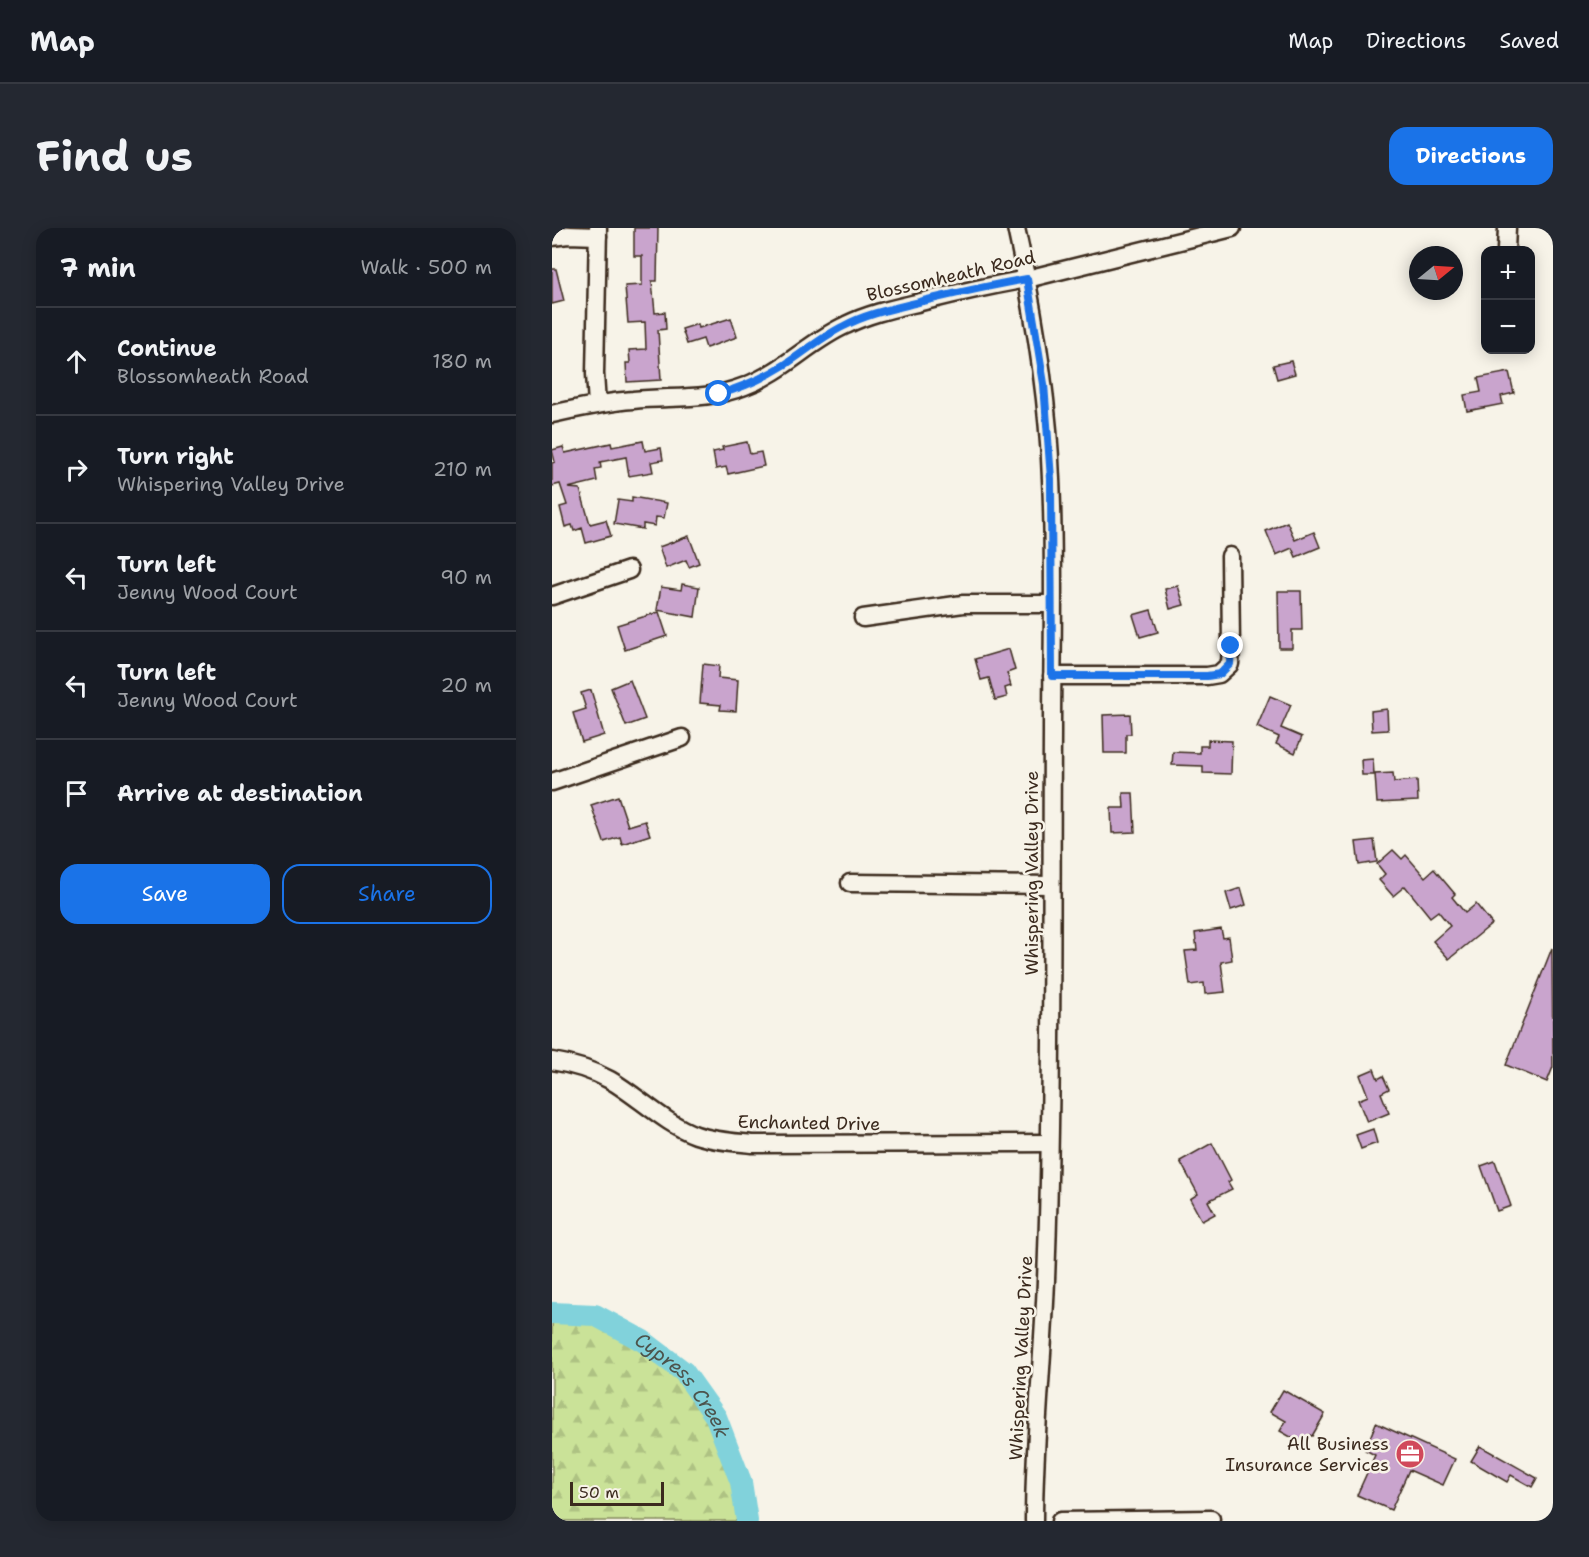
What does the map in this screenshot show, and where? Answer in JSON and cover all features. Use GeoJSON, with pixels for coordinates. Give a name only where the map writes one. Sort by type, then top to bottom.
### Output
{"type":"FeatureCollection","features":[{"type":"Feature","properties":{"kind":"street","name":"Whispering Valley Drive"},"geometry":{"type":"LineString","coordinates":[[1016,228],[1041,364],[1051,479],[1049,1143],[1046,1282],[1036,1425],[1034,1521]]}},
{"type":"Feature","properties":{"kind":"street","name":"Blossomheath Road"},"geometry":{"type":"LineString","coordinates":[[552,414],[597,404],[635,399],[705,397],[736,389],[765,377],[830,333],[862,318],[920,302],[1027,279],[1232,228]]}},
{"type":"Feature","properties":{"kind":"street"},"geometry":{"type":"LineString","coordinates":[[1506,246],[1507,228]]}},
{"type":"Feature","properties":{"kind":"street"},"geometry":{"type":"LineString","coordinates":[[552,237],[598,232],[595,374],[597,404]]}},
{"type":"Feature","properties":{"kind":"street"},"geometry":{"type":"LineString","coordinates":[[1052,676],[1207,676],[1220,674],[1230,664],[1230,556]]}},
{"type":"Feature","properties":{"kind":"street"},"geometry":{"type":"LineString","coordinates":[[552,596],[628,570]]}},
{"type":"Feature","properties":{"kind":"street"},"geometry":{"type":"LineString","coordinates":[[863,618],[963,604],[1052,604]]}},
{"type":"Feature","properties":{"kind":"street"},"geometry":{"type":"LineString","coordinates":[[552,782],[682,738]]}},
{"type":"Feature","properties":{"kind":"street"},"geometry":{"type":"LineString","coordinates":[[850,883],[1051,885]]}},
{"type":"Feature","properties":{"kind":"street","name":"Enchanted Drive"},"geometry":{"type":"LineString","coordinates":[[552,1060],[609,1079],[678,1126],[695,1135],[716,1140],[752,1144],[1049,1143]]}},
{"type":"Feature","properties":{"kind":"street"},"geometry":{"type":"LineString","coordinates":[[1060,1521],[1211,1519]]}},
{"type":"Feature","properties":{"kind":"green space"},"geometry":{"type":"Polygon","coordinates":[[[552,1313],[595,1315],[643,1341],[684,1372],[716,1417],[741,1482],[747,1521],[552,1521],[552,1313]]]}},
{"type":"Feature","properties":{"kind":"building"},"geometry":{"type":"Polygon","coordinates":[[[634,228],[658,228],[657,281],[652,281],[655,313],[665,312],[666,329],[658,330],[661,380],[627,382],[626,363],[630,363],[629,350],[646,349],[645,322],[628,323],[625,286],[642,285],[642,256],[634,256],[634,228]]]}},
{"type":"Feature","properties":{"kind":"building"},"geometry":{"type":"Polygon","coordinates":[[[552,269],[556,269],[564,301],[552,304],[552,269]]]}},
{"type":"Feature","properties":{"kind":"building"},"geometry":{"type":"Polygon","coordinates":[[[731,318],[737,337],[706,348],[703,339],[687,344],[682,329],[698,324],[699,328],[731,318]]]}},
{"type":"Feature","properties":{"kind":"building"},"geometry":{"type":"Polygon","coordinates":[[[1291,361],[1295,374],[1277,379],[1273,365],[1291,361]]]}},
{"type":"Feature","properties":{"kind":"building"},"geometry":{"type":"Polygon","coordinates":[[[1509,372],[1514,393],[1501,396],[1503,404],[1467,411],[1464,395],[1481,392],[1478,378],[1509,372]]]}},
{"type":"Feature","properties":{"kind":"building"},"geometry":{"type":"Polygon","coordinates":[[[643,441],[645,451],[661,448],[663,460],[651,462],[653,472],[629,476],[626,457],[600,462],[601,468],[595,469],[597,481],[568,488],[580,489],[590,524],[606,520],[611,536],[586,543],[582,528],[574,531],[572,525],[565,527],[560,507],[567,505],[560,484],[552,486],[552,463],[555,462],[552,450],[563,447],[565,453],[611,443],[612,447],[643,441]]]}},
{"type":"Feature","properties":{"kind":"building"},"geometry":{"type":"Polygon","coordinates":[[[747,442],[750,454],[761,452],[764,466],[728,474],[726,467],[716,469],[713,452],[723,450],[722,447],[747,442]]]}},
{"type":"Feature","properties":{"kind":"building"},"geometry":{"type":"Polygon","coordinates":[[[632,497],[667,503],[664,518],[656,517],[655,526],[643,524],[643,529],[614,524],[618,500],[632,502],[632,497]]]}},
{"type":"Feature","properties":{"kind":"building"},"geometry":{"type":"Polygon","coordinates":[[[1287,522],[1295,540],[1314,532],[1320,547],[1296,557],[1292,548],[1276,555],[1266,531],[1287,522]]]}},
{"type":"Feature","properties":{"kind":"building"},"geometry":{"type":"Polygon","coordinates":[[[689,536],[699,563],[689,567],[686,560],[666,568],[659,547],[689,536]]]}},
{"type":"Feature","properties":{"kind":"building"},"geometry":{"type":"Polygon","coordinates":[[[682,584],[699,587],[695,617],[657,610],[661,587],[681,590],[682,584]]]}},
{"type":"Feature","properties":{"kind":"building"},"geometry":{"type":"Polygon","coordinates":[[[1178,586],[1184,605],[1170,609],[1165,589],[1178,586]]]}},
{"type":"Feature","properties":{"kind":"building"},"geometry":{"type":"Polygon","coordinates":[[[1278,591],[1301,591],[1302,630],[1292,630],[1292,648],[1279,648],[1278,591]]]}},
{"type":"Feature","properties":{"kind":"building"},"geometry":{"type":"Polygon","coordinates":[[[1151,610],[1158,632],[1140,637],[1133,615],[1151,610]]]}},
{"type":"Feature","properties":{"kind":"building"},"geometry":{"type":"Polygon","coordinates":[[[659,612],[667,636],[625,650],[617,625],[659,612]]]}},
{"type":"Feature","properties":{"kind":"building"},"geometry":{"type":"Polygon","coordinates":[[[1009,649],[1015,670],[1007,673],[1011,686],[1005,688],[1007,697],[995,700],[989,678],[981,680],[975,659],[1009,649]]]}},
{"type":"Feature","properties":{"kind":"building"},"geometry":{"type":"Polygon","coordinates":[[[703,664],[719,666],[718,678],[738,680],[736,711],[720,710],[721,705],[700,703],[703,664]]]}},
{"type":"Feature","properties":{"kind":"building"},"geometry":{"type":"Polygon","coordinates":[[[630,680],[645,719],[626,726],[611,688],[630,680]]]}},
{"type":"Feature","properties":{"kind":"building"},"geometry":{"type":"Polygon","coordinates":[[[591,690],[604,735],[582,742],[573,713],[586,709],[581,693],[591,690]]]}},
{"type":"Feature","properties":{"kind":"building"},"geometry":{"type":"Polygon","coordinates":[[[1270,696],[1291,705],[1281,728],[1302,737],[1295,753],[1276,744],[1279,737],[1257,727],[1270,696]]]}},
{"type":"Feature","properties":{"kind":"building"},"geometry":{"type":"Polygon","coordinates":[[[1387,709],[1388,730],[1372,731],[1371,711],[1387,709]]]}},
{"type":"Feature","properties":{"kind":"building"},"geometry":{"type":"Polygon","coordinates":[[[1130,714],[1131,734],[1126,734],[1126,753],[1104,753],[1103,715],[1130,714]]]}},
{"type":"Feature","properties":{"kind":"building"},"geometry":{"type":"Polygon","coordinates":[[[1208,740],[1232,741],[1231,774],[1203,773],[1203,766],[1172,765],[1173,752],[1200,753],[1200,746],[1208,746],[1208,740]]]}},
{"type":"Feature","properties":{"kind":"building"},"geometry":{"type":"Polygon","coordinates":[[[1373,759],[1374,775],[1362,775],[1361,760],[1373,759]]]}},
{"type":"Feature","properties":{"kind":"building"},"geometry":{"type":"Polygon","coordinates":[[[1393,773],[1394,782],[1417,780],[1418,801],[1377,803],[1375,774],[1393,773]]]}},
{"type":"Feature","properties":{"kind":"building"},"geometry":{"type":"Polygon","coordinates":[[[1123,793],[1133,793],[1135,832],[1112,833],[1111,808],[1124,808],[1123,793]]]}},
{"type":"Feature","properties":{"kind":"building"},"geometry":{"type":"Polygon","coordinates":[[[618,796],[628,826],[645,821],[650,835],[622,844],[620,837],[604,842],[591,805],[618,796]]]}},
{"type":"Feature","properties":{"kind":"building"},"geometry":{"type":"Polygon","coordinates":[[[1374,840],[1377,862],[1359,865],[1356,842],[1374,840]]]}},
{"type":"Feature","properties":{"kind":"building"},"geometry":{"type":"Polygon","coordinates":[[[1393,850],[1402,859],[1406,855],[1425,877],[1434,869],[1455,894],[1452,897],[1465,913],[1476,904],[1492,924],[1449,959],[1433,941],[1450,926],[1438,911],[1430,917],[1405,886],[1393,896],[1379,880],[1385,874],[1377,864],[1393,850]]]}},
{"type":"Feature","properties":{"kind":"building"},"geometry":{"type":"Polygon","coordinates":[[[1241,888],[1246,905],[1231,910],[1226,893],[1241,888]]]}},
{"type":"Feature","properties":{"kind":"building"},"geometry":{"type":"Polygon","coordinates":[[[1221,929],[1223,938],[1229,937],[1232,960],[1221,962],[1225,992],[1205,994],[1204,983],[1190,985],[1185,951],[1197,950],[1195,933],[1221,929]]]}},
{"type":"Feature","properties":{"kind":"building"},"geometry":{"type":"Polygon","coordinates":[[[1552,948],[1553,1067],[1547,1082],[1506,1065],[1552,948]]]}},
{"type":"Feature","properties":{"kind":"building"},"geometry":{"type":"Polygon","coordinates":[[[1374,1069],[1378,1079],[1383,1076],[1389,1089],[1381,1093],[1389,1113],[1367,1122],[1358,1100],[1368,1096],[1360,1075],[1374,1069]]]}},
{"type":"Feature","properties":{"kind":"building"},"geometry":{"type":"Polygon","coordinates":[[[1373,1129],[1377,1143],[1361,1149],[1356,1135],[1373,1129]]]}},
{"type":"Feature","properties":{"kind":"building"},"geometry":{"type":"Polygon","coordinates":[[[1212,1143],[1231,1180],[1228,1182],[1232,1189],[1208,1201],[1215,1214],[1202,1221],[1190,1199],[1198,1194],[1180,1161],[1212,1143]]]}},
{"type":"Feature","properties":{"kind":"building"},"geometry":{"type":"Polygon","coordinates":[[[1495,1161],[1511,1206],[1497,1211],[1481,1166],[1495,1161]]]}},
{"type":"Feature","properties":{"kind":"building"},"geometry":{"type":"Polygon","coordinates":[[[1283,1390],[1325,1414],[1312,1436],[1309,1435],[1303,1444],[1280,1431],[1286,1421],[1270,1412],[1283,1390]]]}},
{"type":"Feature","properties":{"kind":"building","name":"All Business Insurance Services"},"geometry":{"type":"Polygon","coordinates":[[[1376,1423],[1455,1459],[1443,1485],[1409,1470],[1391,1510],[1357,1495],[1375,1455],[1365,1450],[1376,1423]]]}},
{"type":"Feature","properties":{"kind":"building"},"geometry":{"type":"Polygon","coordinates":[[[1480,1446],[1537,1478],[1532,1487],[1511,1475],[1507,1482],[1471,1461],[1480,1446]]]}},
{"type":"Feature","properties":{"kind":"waterway","name":"Cypress Creek"},"geometry":{"type":"LineString","coordinates":[[552,1313],[595,1315],[643,1341],[684,1372],[716,1417],[741,1482],[747,1521]]}},
{"type":"Feature","properties":{"kind":"place","name":"All Business Insurance Services"},"geometry":{"type":"Point","coordinates":[1410,1454]}},
{"type":"Feature","properties":{"kind":"route"},"geometry":{"type":"LineString","coordinates":[[719,394],[745,387],[765,377],[830,333],[862,318],[899,307],[1027,279],[1044,384],[1051,479],[1052,676],[1207,676],[1220,674],[1230,664],[1231,646]]}}]}
